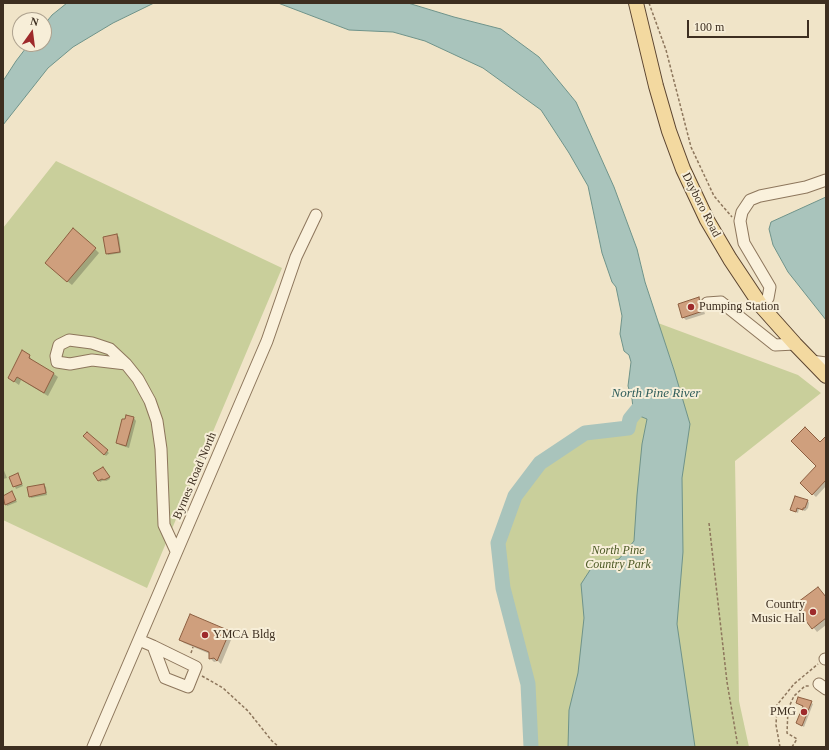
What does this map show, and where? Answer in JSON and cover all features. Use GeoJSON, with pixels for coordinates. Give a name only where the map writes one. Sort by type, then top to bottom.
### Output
{"type":"FeatureCollection","features":[{"type":"Feature","properties":{"kind":"main road","name":"Dayboro Road"},"geometry":{"type":"LineString","coordinates":[[636,3],[662,108],[683,170],[707,220],[730,259],[762,307],[826,376]]}},
{"type":"Feature","properties":{"kind":"street"},"geometry":{"type":"LineString","coordinates":[[762,307],[768,298],[770,287],[744,243],[740,222],[742,212],[750,200],[760,196],[806,187],[826,180]]}},
{"type":"Feature","properties":{"kind":"street","name":"Byrnes Road North"},"geometry":{"type":"LineString","coordinates":[[94,747],[176,551],[267,341],[296,257],[316,215]]}},
{"type":"Feature","properties":{"kind":"street"},"geometry":{"type":"LineString","coordinates":[[707,303],[721,302],[774,345],[795,344]]}},
{"type":"Feature","properties":{"kind":"street"},"geometry":{"type":"LineString","coordinates":[[126,364],[92,360],[70,364],[57,362],[56,356],[59,345],[70,340],[92,343],[110,349],[126,364],[138,379],[150,400],[157,422],[161,450],[164,525],[176,551]]}},
{"type":"Feature","properties":{"kind":"street"},"geometry":{"type":"LineString","coordinates":[[811,361],[826,363]]}},
{"type":"Feature","properties":{"kind":"street"},"geometry":{"type":"LineString","coordinates":[[139,640],[153,646],[196,667],[188,687],[164,678],[153,646]]}},
{"type":"Feature","properties":{"kind":"path"},"geometry":{"type":"LineString","coordinates":[[649,3],[666,50],[691,147],[714,196],[732,218],[740,222]]}},
{"type":"Feature","properties":{"kind":"path"},"geometry":{"type":"LineString","coordinates":[[709,523],[727,682],[738,747]]}},
{"type":"Feature","properties":{"kind":"path"},"geometry":{"type":"LineString","coordinates":[[780,747],[776,725],[777,705],[794,684],[825,659]]}},
{"type":"Feature","properties":{"kind":"path"},"geometry":{"type":"LineString","coordinates":[[195,671],[223,688],[248,711],[272,741],[279,747]]}},
{"type":"Feature","properties":{"kind":"path"},"geometry":{"type":"LineString","coordinates":[[792,747],[797,739],[787,733],[788,709],[794,696],[805,686],[823,687]]}},
{"type":"Feature","properties":{"kind":"green space"},"geometry":{"type":"Polygon","coordinates":[[[56,161],[282,268],[147,588],[3,520],[3,228],[56,161]]]}},
{"type":"Feature","properties":{"kind":"green space","name":"North Pine Country Park"},"geometry":{"type":"Polygon","coordinates":[[[658,323],[798,375],[821,393],[735,461],[739,701],[749,747],[531,747],[528,684],[503,588],[498,543],[515,496],[540,463],[585,433],[627,428],[634,413],[647,419],[674,370],[658,323]]]}},
{"type":"Feature","properties":{"kind":"water"},"geometry":{"type":"Polygon","coordinates":[[[67,3],[154,3],[113,23],[73,47],[48,68],[3,125],[3,81],[23,52],[52,52],[52,15],[67,3]]]}},
{"type":"Feature","properties":{"kind":"water"},"geometry":{"type":"Polygon","coordinates":[[[278,3],[408,3],[501,29],[539,57],[576,102],[614,187],[637,249],[645,282],[690,424],[682,478],[683,552],[677,624],[695,747],[568,747],[569,710],[578,673],[584,618],[581,584],[592,567],[619,559],[634,541],[642,444],[647,419],[637,415],[630,419],[633,408],[628,386],[631,362],[629,355],[624,351],[620,334],[622,316],[616,287],[612,282],[602,253],[588,186],[541,110],[483,68],[425,41],[393,32],[349,30],[278,3]]]}},
{"type":"Feature","properties":{"kind":"water"},"geometry":{"type":"Polygon","coordinates":[[[826,197],[826,320],[788,272],[773,245],[769,229],[771,222],[826,197]]]}},
{"type":"Feature","properties":{"kind":"building"},"geometry":{"type":"Polygon","coordinates":[[[73,228],[96,248],[67,282],[45,263],[73,228]]]}},
{"type":"Feature","properties":{"kind":"building"},"geometry":{"type":"Polygon","coordinates":[[[117,234],[120,252],[106,254],[103,237],[117,234]]]}},
{"type":"Feature","properties":{"kind":"building","name":"Pumping Station"},"geometry":{"type":"Polygon","coordinates":[[[699,297],[703,311],[682,318],[678,304],[699,297]]]}},
{"type":"Feature","properties":{"kind":"building"},"geometry":{"type":"Polygon","coordinates":[[[22,350],[30,355],[29,358],[54,373],[44,393],[17,377],[14,382],[8,378],[22,350]]]}},
{"type":"Feature","properties":{"kind":"building"},"geometry":{"type":"Polygon","coordinates":[[[126,415],[134,417],[126,446],[116,443],[122,419],[125,419],[126,415]]]}},
{"type":"Feature","properties":{"kind":"building"},"geometry":{"type":"Polygon","coordinates":[[[805,427],[820,442],[826,436],[826,480],[812,495],[800,483],[816,466],[791,441],[805,427]]]}},
{"type":"Feature","properties":{"kind":"building"},"geometry":{"type":"Polygon","coordinates":[[[87,432],[108,450],[104,455],[83,436],[87,432]]]}},
{"type":"Feature","properties":{"kind":"building"},"geometry":{"type":"Polygon","coordinates":[[[103,467],[110,477],[98,481],[93,473],[103,467]]]}},
{"type":"Feature","properties":{"kind":"building"},"geometry":{"type":"Polygon","coordinates":[[[18,473],[22,484],[13,487],[9,477],[18,473]]]}},
{"type":"Feature","properties":{"kind":"building"},"geometry":{"type":"Polygon","coordinates":[[[44,484],[46,493],[29,497],[27,487],[44,484]]]}},
{"type":"Feature","properties":{"kind":"building"},"geometry":{"type":"Polygon","coordinates":[[[12,491],[16,500],[5,505],[3,496],[12,491]]]}},
{"type":"Feature","properties":{"kind":"building"},"geometry":{"type":"Polygon","coordinates":[[[795,496],[808,500],[803,510],[797,508],[796,512],[790,510],[795,496]]]}},
{"type":"Feature","properties":{"kind":"building","name":"Country Music Hall"},"geometry":{"type":"Polygon","coordinates":[[[818,587],[826,597],[826,618],[812,629],[794,605],[818,587]]]}},
{"type":"Feature","properties":{"kind":"building","name":"YMCA Bldg"},"geometry":{"type":"Polygon","coordinates":[[[190,614],[230,631],[217,661],[214,658],[209,659],[209,652],[179,640],[190,614]]]}},
{"type":"Feature","properties":{"kind":"building","name":"PMG"},"geometry":{"type":"Polygon","coordinates":[[[798,697],[812,701],[802,726],[796,723],[803,706],[796,703],[798,697]]]}},
{"type":"Feature","properties":{"kind":"waterway","name":"North Pine River"},"geometry":{"type":"LineString","coordinates":[[531,747],[528,684],[503,588],[498,543],[515,496],[540,463],[585,433],[628,428],[630,419],[643,403]]}},
{"type":"Feature","properties":{"kind":"place","name":"Pumping Station"},"geometry":{"type":"Point","coordinates":[691,307]}},
{"type":"Feature","properties":{"kind":"place","name":"Country Music Hall"},"geometry":{"type":"Point","coordinates":[813,612]}},
{"type":"Feature","properties":{"kind":"place","name":"YMCA Bldg"},"geometry":{"type":"Point","coordinates":[205,635]}},
{"type":"Feature","properties":{"kind":"place","name":"PMG"},"geometry":{"type":"Point","coordinates":[804,712]}}]}
